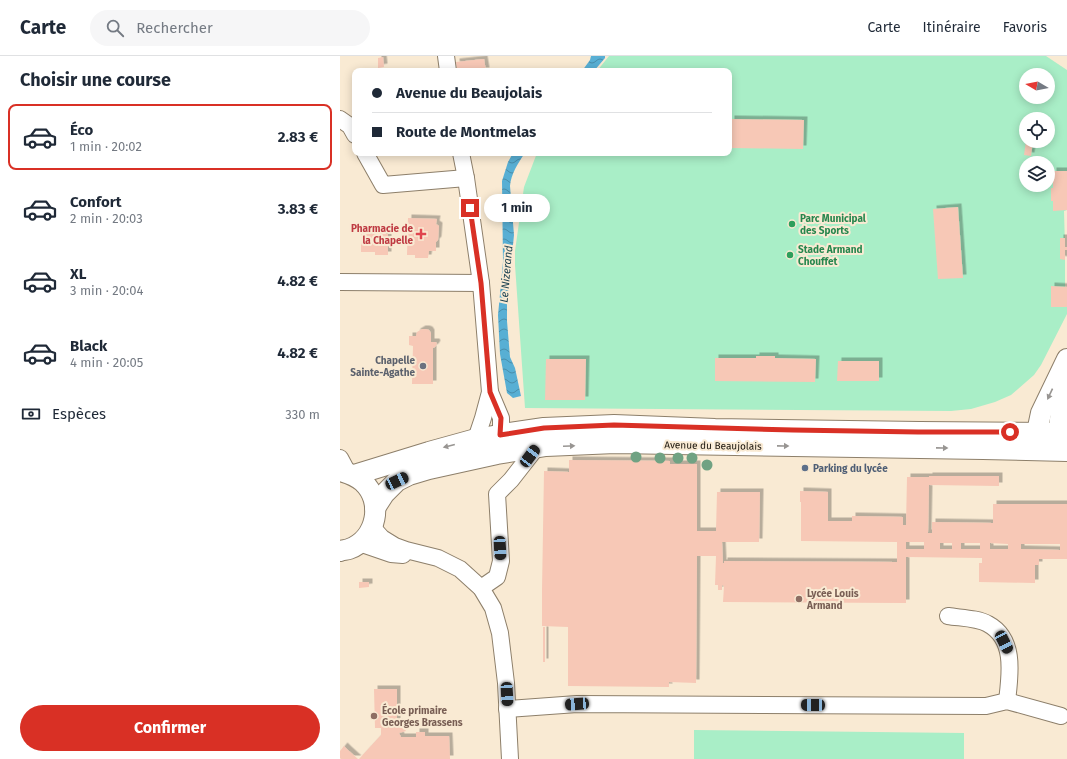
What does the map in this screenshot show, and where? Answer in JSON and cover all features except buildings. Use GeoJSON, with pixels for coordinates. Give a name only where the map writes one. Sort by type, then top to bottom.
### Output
{"type":"FeatureCollection","features":[{"type":"Feature","properties":{"kind":"main road"},"geometry":{"type":"LineString","coordinates":[[1036,441],[1044,408],[1067,359]]}},
{"type":"Feature","properties":{"kind":"main road"},"geometry":{"type":"LineString","coordinates":[[1062,442],[1061,407],[1067,388]]}},
{"type":"Feature","properties":{"kind":"main road","name":"Avenue du Beaujolais"},"geometry":{"type":"LineString","coordinates":[[347,551],[367,536],[384,494],[397,481],[409,475],[428,469],[497,454],[544,428],[614,425],[715,429],[910,432],[1062,442]]}},
{"type":"Feature","properties":{"kind":"main road","name":"Avenue du Beaujolais"},"geometry":{"type":"LineString","coordinates":[[346,469],[429,452],[476,440],[521,441]]}},
{"type":"Feature","properties":{"kind":"main road"},"geometry":{"type":"LineString","coordinates":[[346,469],[362,481],[369,489],[373,498],[374,517]]}},
{"type":"Feature","properties":{"kind":"street"},"geometry":{"type":"LineString","coordinates":[[446,56],[448,68]]}},
{"type":"Feature","properties":{"kind":"street"},"geometry":{"type":"LineString","coordinates":[[340,119],[350,126],[352,130]]}},
{"type":"Feature","properties":{"kind":"street"},"geometry":{"type":"LineString","coordinates":[[367,156],[382,185],[466,178]]}},
{"type":"Feature","properties":{"kind":"street"},"geometry":{"type":"LineString","coordinates":[[462,156],[481,283],[490,392],[484,418],[476,440]]}},
{"type":"Feature","properties":{"kind":"street"},"geometry":{"type":"LineString","coordinates":[[340,282],[481,283]]}},
{"type":"Feature","properties":{"kind":"street"},"geometry":{"type":"LineString","coordinates":[[481,588],[497,577],[501,561],[497,494],[511,480],[521,441],[501,418],[490,392]]}},
{"type":"Feature","properties":{"kind":"street"},"geometry":{"type":"LineString","coordinates":[[374,517],[382,538],[395,546],[438,558],[460,569],[481,588],[493,608],[500,633],[506,683],[510,759]]}},
{"type":"Feature","properties":{"kind":"street"},"geometry":{"type":"LineString","coordinates":[[347,551],[429,556]]}},
{"type":"Feature","properties":{"kind":"street"},"geometry":{"type":"LineString","coordinates":[[948,616],[988,623],[999,632],[1009,651],[1010,677],[1007,701]]}},
{"type":"Feature","properties":{"kind":"street"},"geometry":{"type":"LineString","coordinates":[[507,709],[577,704],[986,706],[1007,701],[1061,716]]}},
{"type":"Feature","properties":{"kind":"green space","name":"Stade Armand Chouffet"},"geometry":{"type":"Polygon","coordinates":[[[609,56],[1046,56],[1067,70],[1067,210],[1064,211],[1065,247],[1067,247],[1067,250],[1065,250],[1065,287],[1067,287],[1067,314],[1041,365],[1034,375],[1011,395],[995,402],[971,409],[951,411],[525,408],[515,251],[524,187],[536,156],[732,156],[732,68],[599,68],[609,56]]]}},
{"type":"Feature","properties":{"kind":"green space"},"geometry":{"type":"Polygon","coordinates":[[[694,730],[964,733],[964,759],[694,759],[694,730]]]}},
{"type":"Feature","properties":{"kind":"water"},"geometry":{"type":"Polygon","coordinates":[[[591,56],[605,56],[597,68],[584,68],[591,56]]]}},
{"type":"Feature","properties":{"kind":"water","name":"Le Nizerand"},"geometry":{"type":"Polygon","coordinates":[[[511,156],[523,156],[513,173],[510,186],[514,235],[507,304],[507,321],[510,357],[515,368],[521,396],[513,398],[507,393],[500,354],[498,315],[503,262],[502,181],[511,156]]]}},
{"type":"Feature","properties":{"kind":"place","name":"Parc Municipal des Sports"},"geometry":{"type":"Point","coordinates":[792,224]}},
{"type":"Feature","properties":{"kind":"place","name":"Pharmacie de la Chapelle"},"geometry":{"type":"Point","coordinates":[421,234]}},
{"type":"Feature","properties":{"kind":"place","name":"Stade Armand Chouffet"},"geometry":{"type":"Point","coordinates":[790,255]}},
{"type":"Feature","properties":{"kind":"place","name":"Chapelle Sainte-Agathe"},"geometry":{"type":"Point","coordinates":[423,366]}},
{"type":"Feature","properties":{"kind":"place","name":"Parking du lycée"},"geometry":{"type":"Point","coordinates":[805,468]}},
{"type":"Feature","properties":{"kind":"place","name":"Lycée Louis Armand"},"geometry":{"type":"Point","coordinates":[799,599]}},
{"type":"Feature","properties":{"kind":"place","name":"École primaire Georges Brassens"},"geometry":{"type":"Point","coordinates":[374,716]}},
{"type":"Feature","properties":{"kind":"route"},"geometry":{"type":"LineString","coordinates":[[470,208],[481,283],[490,392],[501,418],[500,435],[544,428],[614,425],[715,429],[1010,432]]}}]}
